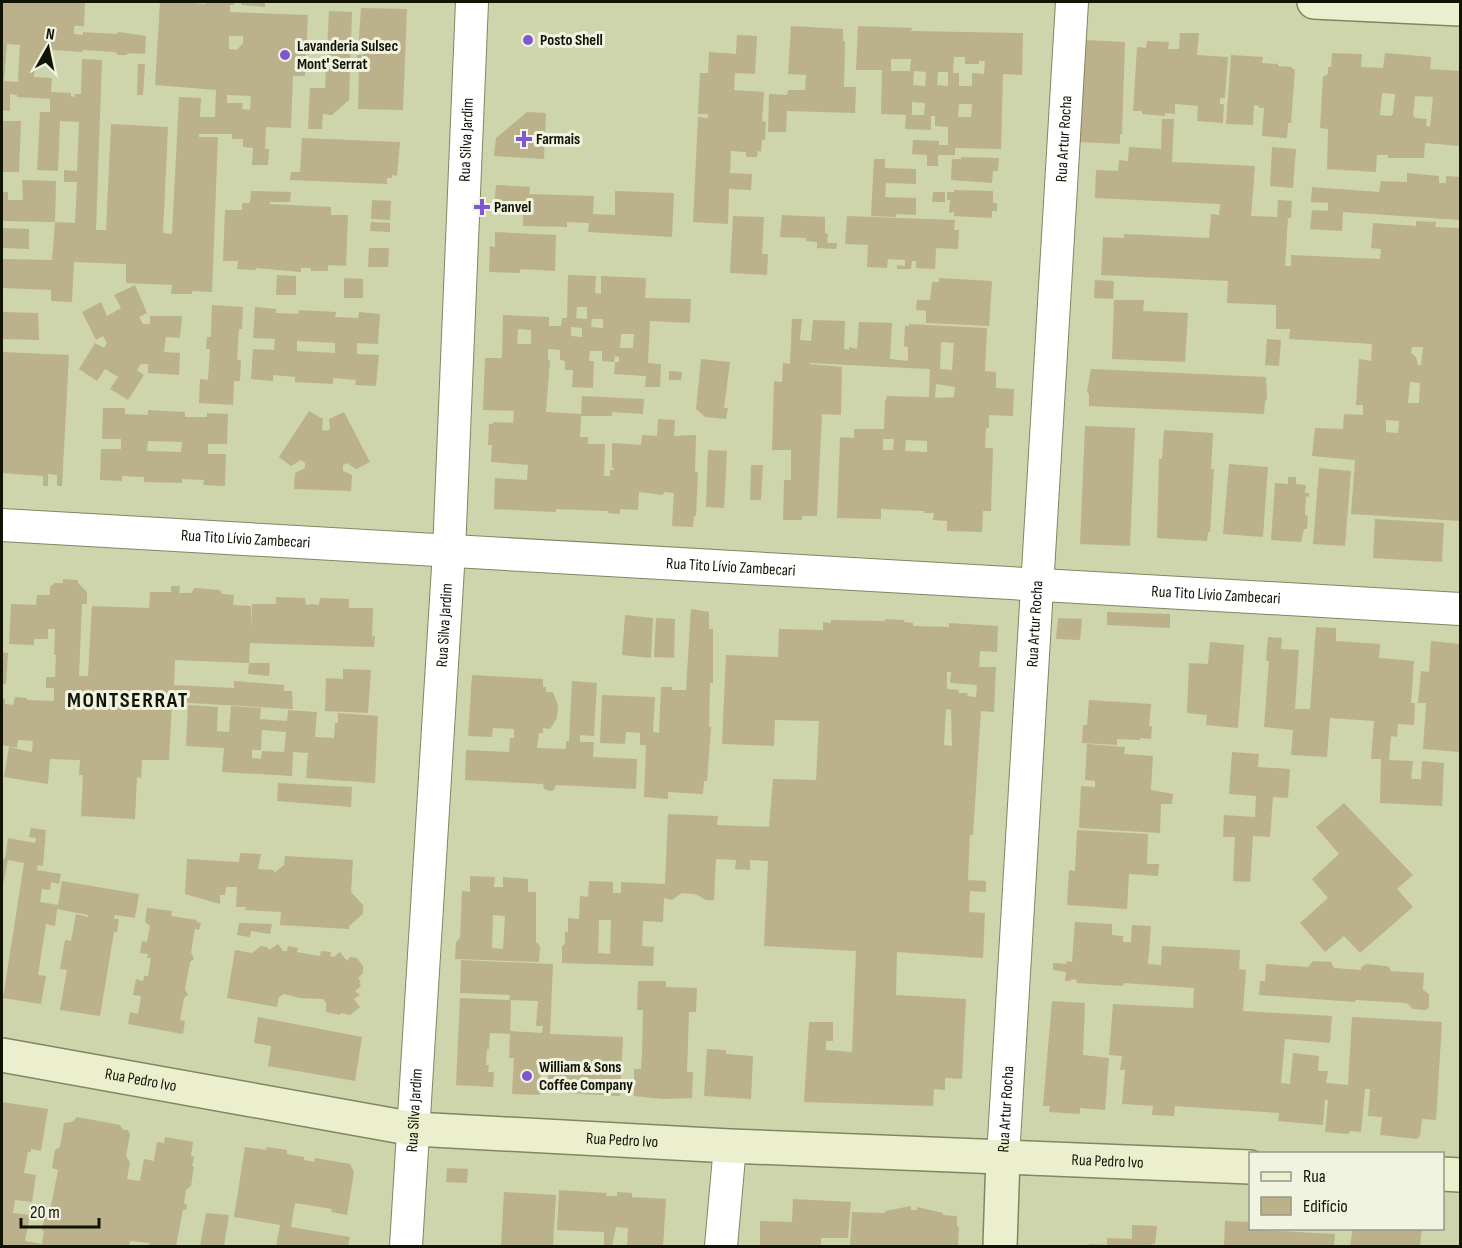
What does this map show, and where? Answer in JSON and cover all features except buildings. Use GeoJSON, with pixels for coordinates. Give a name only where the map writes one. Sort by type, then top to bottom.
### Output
{"type":"FeatureCollection","features":[{"type":"Feature","properties":{"kind":"street","name":"Rua Silva Jardim"},"geometry":{"type":"LineString","coordinates":[[406,1246],[449,551],[472,2]]}},
{"type":"Feature","properties":{"kind":"street","name":"Rua Artur Rocha"},"geometry":{"type":"LineString","coordinates":[[1000,1246],[1003,1157],[1072,2]]}},
{"type":"Feature","properties":{"kind":"street"},"geometry":{"type":"LineString","coordinates":[[1314,2],[1461,9]]}},
{"type":"Feature","properties":{"kind":"street","name":"Rua Tito Lívio Zambecari"},"geometry":{"type":"LineString","coordinates":[[2,525],[1461,609]]}},
{"type":"Feature","properties":{"kind":"street","name":"Rua Pedro Ivo"},"geometry":{"type":"LineString","coordinates":[[2,1055],[414,1129],[729,1146],[1249,1167]]}},
{"type":"Feature","properties":{"kind":"street"},"geometry":{"type":"LineString","coordinates":[[721,1246],[729,1146]]}},
{"type":"Feature","properties":{"kind":"street"},"geometry":{"type":"LineString","coordinates":[[1444,1174],[1461,1174]]}},
{"type":"Feature","properties":{"kind":"place","name":"Posto Shell"},"geometry":{"type":"Point","coordinates":[528,40]}},
{"type":"Feature","properties":{"kind":"place","name":"Lavanderia Sulsec Mont' Serrat"},"geometry":{"type":"Point","coordinates":[285,55]}},
{"type":"Feature","properties":{"kind":"place","name":"Farmais"},"geometry":{"type":"Point","coordinates":[524,139]}},
{"type":"Feature","properties":{"kind":"place","name":"Panvel"},"geometry":{"type":"Point","coordinates":[482,207]}},
{"type":"Feature","properties":{"kind":"place","name":"William & Sons Coffee Company"},"geometry":{"type":"Point","coordinates":[527,1076]}},
{"type":"Feature","properties":{"kind":"district","name":"MONTSERRAT"},"geometry":{"type":"Point","coordinates":[128,700]}}]}
